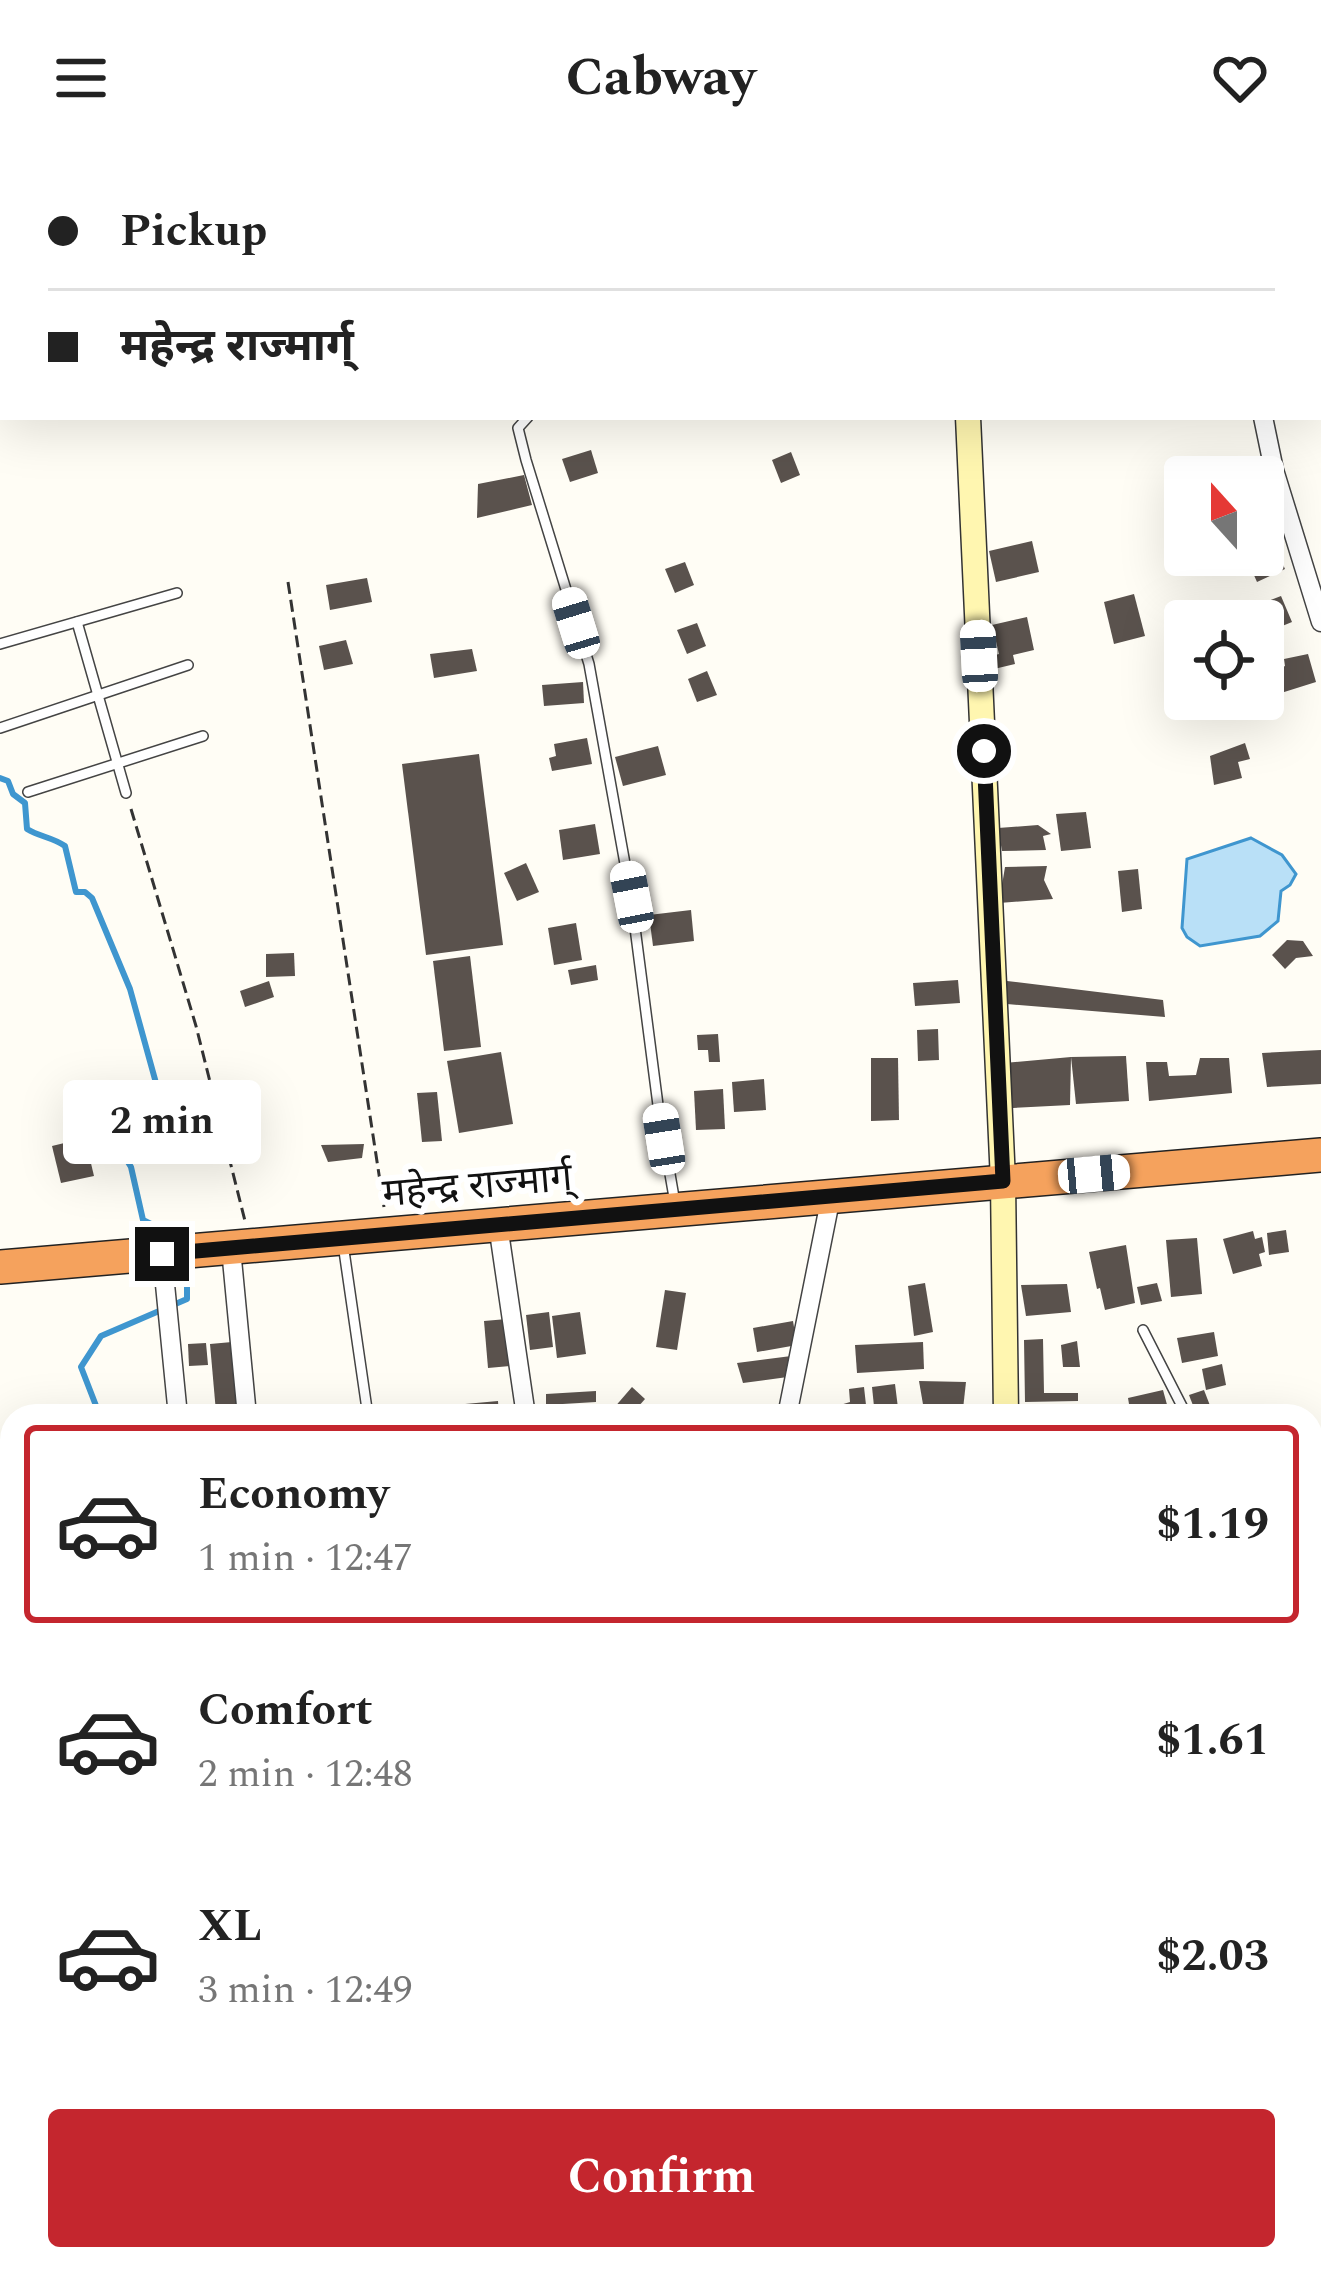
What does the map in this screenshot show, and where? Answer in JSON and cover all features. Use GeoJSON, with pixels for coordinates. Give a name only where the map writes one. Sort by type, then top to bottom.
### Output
{"type":"FeatureCollection","features":[{"type":"Feature","properties":{"kind":"highway","name":"महेन्द्र राज्मार्ग्"},"geometry":{"type":"LineString","coordinates":[[0,1268],[1321,1155]]}},
{"type":"Feature","properties":{"kind":"street"},"geometry":{"type":"LineString","coordinates":[[968,420],[1003,1181],[1006,1404]]}},
{"type":"Feature","properties":{"kind":"street"},"geometry":{"type":"LineString","coordinates":[[1264,420],[1274,470],[1321,622]]}},
{"type":"Feature","properties":{"kind":"street"},"geometry":{"type":"LineString","coordinates":[[789,1404],[831,1196]]}},
{"type":"Feature","properties":{"kind":"street"},"geometry":{"type":"LineString","coordinates":[[498,1225],[524,1404]]}},
{"type":"Feature","properties":{"kind":"street"},"geometry":{"type":"LineString","coordinates":[[240,1248],[247,1404]]}},
{"type":"Feature","properties":{"kind":"street"},"geometry":{"type":"LineString","coordinates":[[162,1254],[177,1404]]}},
{"type":"Feature","properties":{"kind":"lane"},"geometry":{"type":"LineString","coordinates":[[525,420],[518,428],[526,460],[589,664],[632,897],[676,1208]]}},
{"type":"Feature","properties":{"kind":"lane"},"geometry":{"type":"LineString","coordinates":[[0,644],[177,593]]}},
{"type":"Feature","properties":{"kind":"lane"},"geometry":{"type":"LineString","coordinates":[[76,622],[126,793]]}},
{"type":"Feature","properties":{"kind":"lane"},"geometry":{"type":"LineString","coordinates":[[0,728],[188,664]]}},
{"type":"Feature","properties":{"kind":"lane"},"geometry":{"type":"LineString","coordinates":[[28,792],[202,736]]}},
{"type":"Feature","properties":{"kind":"lane"},"geometry":{"type":"LineString","coordinates":[[342,1238],[366,1404]]}},
{"type":"Feature","properties":{"kind":"lane"},"geometry":{"type":"LineString","coordinates":[[1142,1330],[1181,1404]]}},
{"type":"Feature","properties":{"kind":"path"},"geometry":{"type":"LineString","coordinates":[[288,582],[385,1210],[402,1233]]}},
{"type":"Feature","properties":{"kind":"path"},"geometry":{"type":"LineString","coordinates":[[126,793],[196,1026],[240,1248]]}},
{"type":"Feature","properties":{"kind":"water"},"geometry":{"type":"Polygon","coordinates":[[[1251,838],[1282,855],[1296,874],[1281,891],[1278,921],[1260,936],[1200,946],[1182,928],[1187,859],[1251,838]]]}},
{"type":"Feature","properties":{"kind":"building"},"geometry":{"type":"Polygon","coordinates":[[[591,450],[598,473],[570,482],[562,459],[591,450]]]}},
{"type":"Feature","properties":{"kind":"building"},"geometry":{"type":"Polygon","coordinates":[[[791,452],[800,475],[781,483],[772,460],[791,452]]]}},
{"type":"Feature","properties":{"kind":"building"},"geometry":{"type":"Polygon","coordinates":[[[524,475],[532,505],[477,518],[478,484],[524,475]]]}},
{"type":"Feature","properties":{"kind":"building"},"geometry":{"type":"Polygon","coordinates":[[[1032,541],[1039,572],[996,582],[989,551],[1032,541]]]}},
{"type":"Feature","properties":{"kind":"building"},"geometry":{"type":"Polygon","coordinates":[[[685,562],[694,585],[675,593],[665,569],[685,562]]]}},
{"type":"Feature","properties":{"kind":"building"},"geometry":{"type":"Polygon","coordinates":[[[367,578],[372,602],[330,610],[326,585],[367,578]]]}},
{"type":"Feature","properties":{"kind":"building"},"geometry":{"type":"Polygon","coordinates":[[[1134,594],[1145,636],[1114,644],[1104,602],[1134,594]]]}},
{"type":"Feature","properties":{"kind":"building"},"geometry":{"type":"Polygon","coordinates":[[[1027,617],[1034,650],[1013,655],[1015,664],[994,669],[992,656],[999,654],[992,625],[1027,617]]]}},
{"type":"Feature","properties":{"kind":"building"},"geometry":{"type":"Polygon","coordinates":[[[697,623],[706,646],[687,654],[677,630],[697,623]]]}},
{"type":"Feature","properties":{"kind":"building"},"geometry":{"type":"Polygon","coordinates":[[[346,640],[353,664],[324,670],[319,646],[346,640]]]}},
{"type":"Feature","properties":{"kind":"building"},"geometry":{"type":"Polygon","coordinates":[[[472,649],[477,671],[434,678],[430,654],[472,649]]]}},
{"type":"Feature","properties":{"kind":"building"},"geometry":{"type":"Polygon","coordinates":[[[1308,654],[1316,682],[1284,692],[1284,659],[1308,654]]]}},
{"type":"Feature","properties":{"kind":"building"},"geometry":{"type":"Polygon","coordinates":[[[707,671],[717,695],[697,702],[688,679],[707,671]]]}},
{"type":"Feature","properties":{"kind":"building"},"geometry":{"type":"Polygon","coordinates":[[[583,682],[584,703],[544,706],[542,685],[583,682]]]}},
{"type":"Feature","properties":{"kind":"building"},"geometry":{"type":"Polygon","coordinates":[[[587,738],[592,764],[552,771],[549,758],[556,756],[554,744],[587,738]]]}},
{"type":"Feature","properties":{"kind":"building"},"geometry":{"type":"Polygon","coordinates":[[[1245,743],[1250,759],[1238,762],[1242,778],[1214,785],[1210,756],[1245,743]]]}},
{"type":"Feature","properties":{"kind":"building"},"geometry":{"type":"Polygon","coordinates":[[[658,746],[666,775],[623,786],[615,757],[658,746]]]}},
{"type":"Feature","properties":{"kind":"building"},"geometry":{"type":"Polygon","coordinates":[[[479,754],[503,945],[426,955],[402,764],[479,754]]]}},
{"type":"Feature","properties":{"kind":"building"},"geometry":{"type":"Polygon","coordinates":[[[1086,812],[1091,848],[1061,851],[1056,814],[1086,812]]]}},
{"type":"Feature","properties":{"kind":"building"},"geometry":{"type":"Polygon","coordinates":[[[595,824],[600,854],[563,860],[559,830],[595,824]]]}},
{"type":"Feature","properties":{"kind":"building"},"geometry":{"type":"Polygon","coordinates":[[[1038,825],[1051,834],[1043,836],[1046,850],[1002,851],[998,828],[1038,825]]]}},
{"type":"Feature","properties":{"kind":"building"},"geometry":{"type":"Polygon","coordinates":[[[526,863],[539,892],[517,901],[504,873],[526,863]]]}},
{"type":"Feature","properties":{"kind":"building"},"geometry":{"type":"Polygon","coordinates":[[[1047,866],[1044,880],[1053,899],[999,903],[1005,867],[1047,866]]]}},
{"type":"Feature","properties":{"kind":"building"},"geometry":{"type":"Polygon","coordinates":[[[1138,869],[1142,909],[1122,912],[1118,871],[1138,869]]]}},
{"type":"Feature","properties":{"kind":"building"},"geometry":{"type":"Polygon","coordinates":[[[691,910],[694,941],[653,946],[649,915],[691,910]]]}},
{"type":"Feature","properties":{"kind":"building"},"geometry":{"type":"Polygon","coordinates":[[[576,923],[582,960],[554,965],[548,928],[576,923]]]}},
{"type":"Feature","properties":{"kind":"building"},"geometry":{"type":"Polygon","coordinates":[[[1287,940],[1303,941],[1313,956],[1296,958],[1285,969],[1272,955],[1287,940]]]}},
{"type":"Feature","properties":{"kind":"building"},"geometry":{"type":"Polygon","coordinates":[[[294,953],[295,976],[266,977],[266,954],[294,953]]]}},
{"type":"Feature","properties":{"kind":"building"},"geometry":{"type":"Polygon","coordinates":[[[470,956],[481,1047],[444,1051],[433,961],[470,956]]]}},
{"type":"Feature","properties":{"kind":"building"},"geometry":{"type":"Polygon","coordinates":[[[596,965],[598,980],[571,985],[568,970],[596,965]]]}},
{"type":"Feature","properties":{"kind":"building"},"geometry":{"type":"Polygon","coordinates":[[[958,980],[960,1003],[915,1006],[913,983],[958,980]]]}},
{"type":"Feature","properties":{"kind":"building"},"geometry":{"type":"Polygon","coordinates":[[[269,981],[274,997],[245,1007],[240,991],[269,981]]]}},
{"type":"Feature","properties":{"kind":"building"},"geometry":{"type":"Polygon","coordinates":[[[1007,981],[1163,1000],[1165,1017],[1007,1004],[1007,981]]]}},
{"type":"Feature","properties":{"kind":"building"},"geometry":{"type":"Polygon","coordinates":[[[938,1029],[939,1060],[918,1061],[917,1030],[938,1029]]]}},
{"type":"Feature","properties":{"kind":"building"},"geometry":{"type":"Polygon","coordinates":[[[718,1034],[720,1062],[709,1062],[708,1050],[698,1050],[697,1035],[718,1034]]]}},
{"type":"Feature","properties":{"kind":"building"},"geometry":{"type":"Polygon","coordinates":[[[1321,1050],[1321,1084],[1267,1087],[1262,1053],[1321,1050]]]}},
{"type":"Feature","properties":{"kind":"building"},"geometry":{"type":"Polygon","coordinates":[[[501,1052],[513,1124],[459,1133],[447,1061],[501,1052]]]}},
{"type":"Feature","properties":{"kind":"building"},"geometry":{"type":"Polygon","coordinates":[[[1126,1056],[1129,1101],[1076,1104],[1071,1057],[1126,1056]]]}},
{"type":"Feature","properties":{"kind":"building"},"geometry":{"type":"Polygon","coordinates":[[[1071,1057],[1070,1105],[1013,1108],[1004,1063],[1071,1057]]]}},
{"type":"Feature","properties":{"kind":"building"},"geometry":{"type":"Polygon","coordinates":[[[871,1058],[898,1058],[899,1120],[871,1121],[871,1058]]]}},
{"type":"Feature","properties":{"kind":"building"},"geometry":{"type":"Polygon","coordinates":[[[1200,1058],[1229,1058],[1232,1093],[1149,1101],[1146,1062],[1167,1062],[1169,1076],[1196,1075],[1200,1058]]]}},
{"type":"Feature","properties":{"kind":"building"},"geometry":{"type":"Polygon","coordinates":[[[764,1079],[766,1110],[734,1112],[732,1082],[764,1079]]]}},
{"type":"Feature","properties":{"kind":"building"},"geometry":{"type":"Polygon","coordinates":[[[723,1089],[725,1129],[696,1130],[694,1091],[723,1089]]]}},
{"type":"Feature","properties":{"kind":"building"},"geometry":{"type":"Polygon","coordinates":[[[437,1092],[442,1141],[422,1142],[417,1093],[437,1092]]]}},
{"type":"Feature","properties":{"kind":"building"},"geometry":{"type":"Polygon","coordinates":[[[85,1138],[94,1176],[61,1183],[52,1146],[85,1138]]]}},
{"type":"Feature","properties":{"kind":"building"},"geometry":{"type":"Polygon","coordinates":[[[364,1144],[362,1158],[328,1162],[321,1145],[364,1144]]]}},
{"type":"Feature","properties":{"kind":"building"},"geometry":{"type":"Polygon","coordinates":[[[1286,1230],[1289,1252],[1269,1255],[1267,1233],[1286,1230]]]}},
{"type":"Feature","properties":{"kind":"building"},"geometry":{"type":"Polygon","coordinates":[[[1253,1231],[1255,1239],[1262,1237],[1262,1266],[1233,1274],[1223,1239],[1253,1231]]]}},
{"type":"Feature","properties":{"kind":"building"},"geometry":{"type":"Polygon","coordinates":[[[1197,1238],[1202,1294],[1171,1297],[1166,1240],[1197,1238]]]}},
{"type":"Feature","properties":{"kind":"building"},"geometry":{"type":"Polygon","coordinates":[[[1126,1245],[1135,1303],[1105,1310],[1089,1252],[1126,1245]]]}},
{"type":"Feature","properties":{"kind":"building"},"geometry":{"type":"Polygon","coordinates":[[[925,1283],[933,1332],[914,1336],[908,1286],[925,1283]]]}},
{"type":"Feature","properties":{"kind":"building"},"geometry":{"type":"Polygon","coordinates":[[[1157,1283],[1162,1301],[1141,1305],[1137,1287],[1157,1283]]]}},
{"type":"Feature","properties":{"kind":"building"},"geometry":{"type":"Polygon","coordinates":[[[1067,1284],[1071,1312],[1026,1316],[1021,1285],[1067,1284]]]}},
{"type":"Feature","properties":{"kind":"building"},"geometry":{"type":"Polygon","coordinates":[[[665,1290],[686,1293],[677,1350],[656,1347],[665,1290]]]}},
{"type":"Feature","properties":{"kind":"building"},"geometry":{"type":"Polygon","coordinates":[[[549,1312],[553,1347],[530,1350],[526,1315],[549,1312]]]}},
{"type":"Feature","properties":{"kind":"building"},"geometry":{"type":"Polygon","coordinates":[[[580,1312],[586,1354],[557,1358],[552,1316],[580,1312]]]}},
{"type":"Feature","properties":{"kind":"building"},"geometry":{"type":"Polygon","coordinates":[[[507,1319],[511,1366],[488,1368],[484,1321],[507,1319]]]}},
{"type":"Feature","properties":{"kind":"building"},"geometry":{"type":"Polygon","coordinates":[[[793,1321],[797,1345],[757,1352],[753,1328],[793,1321]]]}},
{"type":"Feature","properties":{"kind":"building"},"geometry":{"type":"Polygon","coordinates":[[[1214,1332],[1218,1356],[1182,1363],[1177,1338],[1214,1332]]]}},
{"type":"Feature","properties":{"kind":"building"},"geometry":{"type":"Polygon","coordinates":[[[1043,1339],[1044,1393],[1078,1393],[1078,1401],[1025,1402],[1024,1340],[1043,1339]]]}},
{"type":"Feature","properties":{"kind":"building"},"geometry":{"type":"Polygon","coordinates":[[[1077,1341],[1080,1367],[1063,1367],[1061,1345],[1077,1341]]]}},
{"type":"Feature","properties":{"kind":"building"},"geometry":{"type":"Polygon","coordinates":[[[232,1342],[237,1404],[215,1404],[210,1344],[232,1342]]]}},
{"type":"Feature","properties":{"kind":"building"},"geometry":{"type":"Polygon","coordinates":[[[923,1342],[924,1369],[857,1373],[855,1345],[923,1342]]]}},
{"type":"Feature","properties":{"kind":"building"},"geometry":{"type":"Polygon","coordinates":[[[206,1343],[208,1365],[189,1366],[188,1344],[206,1343]]]}},
{"type":"Feature","properties":{"kind":"building"},"geometry":{"type":"Polygon","coordinates":[[[799,1355],[795,1376],[743,1383],[737,1363],[799,1355]]]}},
{"type":"Feature","properties":{"kind":"building"},"geometry":{"type":"Polygon","coordinates":[[[1222,1364],[1226,1385],[1206,1390],[1202,1369],[1222,1364]]]}},
{"type":"Feature","properties":{"kind":"building"},"geometry":{"type":"Polygon","coordinates":[[[919,1381],[966,1382],[964,1404],[923,1404],[919,1381]]]}},
{"type":"Feature","properties":{"kind":"building"},"geometry":{"type":"Polygon","coordinates":[[[895,1384],[898,1404],[874,1404],[872,1387],[895,1384]]]}},
{"type":"Feature","properties":{"kind":"building"},"geometry":{"type":"Polygon","coordinates":[[[632,1387],[645,1399],[641,1404],[617,1404],[632,1387]]]}},
{"type":"Feature","properties":{"kind":"building"},"geometry":{"type":"Polygon","coordinates":[[[864,1387],[866,1404],[843,1404],[850,1402],[849,1389],[864,1387]]]}},
{"type":"Feature","properties":{"kind":"building"},"geometry":{"type":"Polygon","coordinates":[[[1163,1390],[1167,1404],[1129,1404],[1128,1398],[1163,1390]]]}},
{"type":"Feature","properties":{"kind":"building"},"geometry":{"type":"Polygon","coordinates":[[[1204,1390],[1209,1404],[1192,1404],[1189,1395],[1204,1390]]]}},
{"type":"Feature","properties":{"kind":"building"},"geometry":{"type":"Polygon","coordinates":[[[596,1391],[596,1402],[546,1404],[546,1394],[596,1391]]]}},
{"type":"Feature","properties":{"kind":"waterway"},"geometry":{"type":"LineString","coordinates":[[0,778],[25,803],[27,829],[65,846],[76,892],[92,898],[130,989],[156,1083],[130,1104],[114,1133],[123,1140],[143,1220],[168,1239]]}},
{"type":"Feature","properties":{"kind":"waterway"},"geometry":{"type":"LineString","coordinates":[[95,1404],[81,1367],[101,1336],[187,1299],[187,1262]]}},
{"type":"Feature","properties":{"kind":"route"},"geometry":{"type":"LineString","coordinates":[[162,1254],[1003,1181],[984,751]]}}]}
